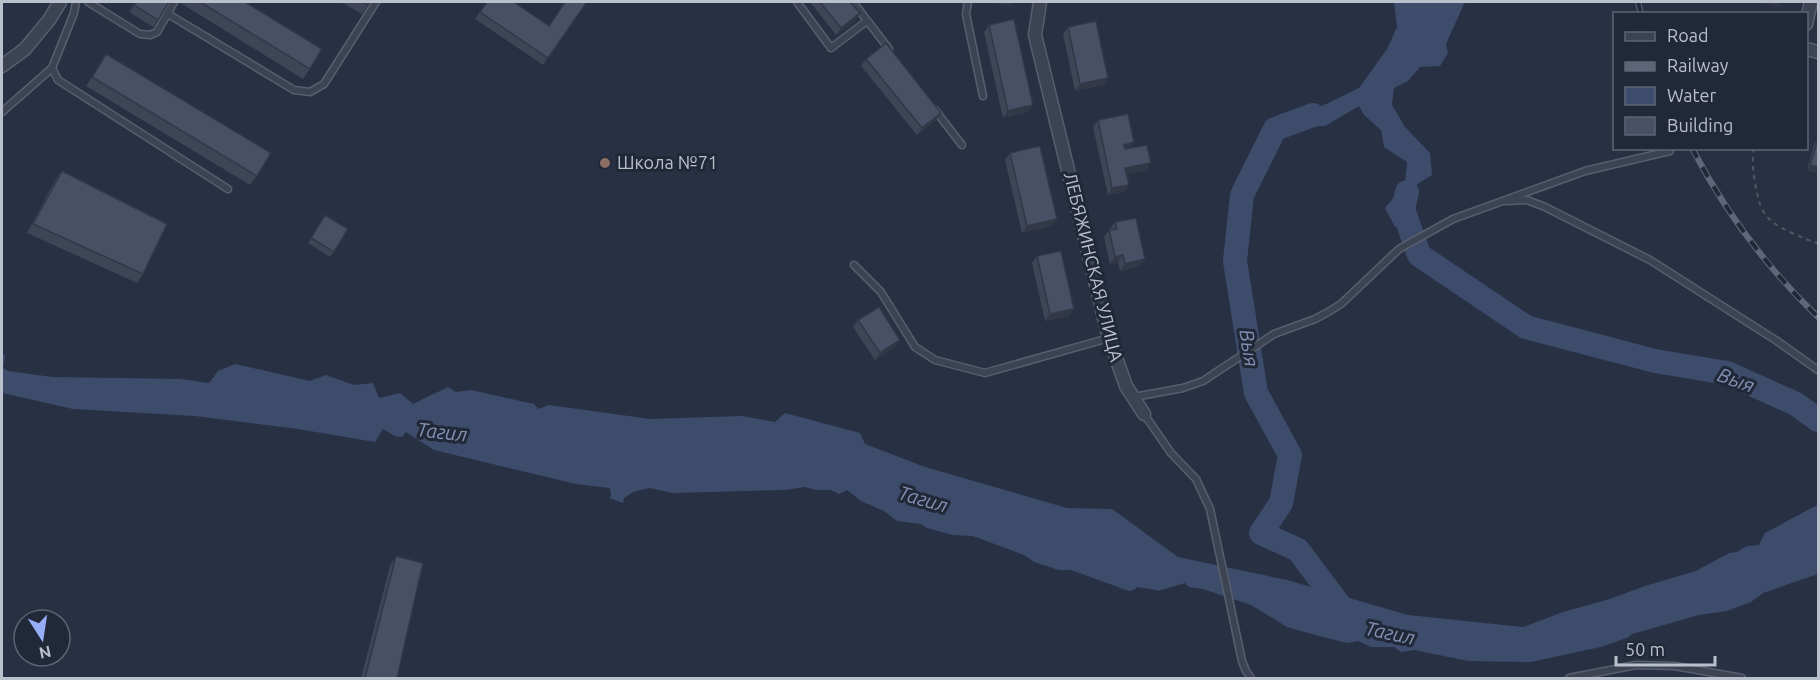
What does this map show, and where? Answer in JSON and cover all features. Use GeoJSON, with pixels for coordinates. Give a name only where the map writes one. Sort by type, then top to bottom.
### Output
{"type":"FeatureCollection","features":[{"type":"Feature","properties":{"kind":"street"},"geometry":{"type":"LineString","coordinates":[[2,66],[25,48],[49,20],[60,2]]}},
{"type":"Feature","properties":{"kind":"street","name":"ЛЕБЯЖИНСКАЯ УЛИЦА"},"geometry":{"type":"LineString","coordinates":[[1040,2],[1035,35],[1109,338],[1126,386],[1144,414]]}},
{"type":"Feature","properties":{"kind":"lane"},"geometry":{"type":"LineString","coordinates":[[2,112],[51,68],[74,13],[76,2]]}},
{"type":"Feature","properties":{"kind":"lane"},"geometry":{"type":"LineString","coordinates":[[88,2],[140,34],[150,35],[157,32],[174,2]]}},
{"type":"Feature","properties":{"kind":"lane"},"geometry":{"type":"LineString","coordinates":[[168,14],[294,90],[310,92],[324,84],[376,2]]}},
{"type":"Feature","properties":{"kind":"lane"},"geometry":{"type":"LineString","coordinates":[[796,2],[831,48],[867,21]]}},
{"type":"Feature","properties":{"kind":"lane"},"geometry":{"type":"LineString","coordinates":[[853,2],[896,59]]}},
{"type":"Feature","properties":{"kind":"lane"},"geometry":{"type":"LineString","coordinates":[[968,2],[966,14],[983,96]]}},
{"type":"Feature","properties":{"kind":"lane"},"geometry":{"type":"LineString","coordinates":[[51,68],[58,80],[228,189]]}},
{"type":"Feature","properties":{"kind":"lane"},"geometry":{"type":"LineString","coordinates":[[933,107],[962,145]]}},
{"type":"Feature","properties":{"kind":"lane"},"geometry":{"type":"LineString","coordinates":[[1134,397],[1183,388],[1203,381],[1274,334],[1315,319],[1341,304],[1399,249],[1453,219],[1584,171],[1670,151]]}},
{"type":"Feature","properties":{"kind":"lane"},"geometry":{"type":"LineString","coordinates":[[1500,202],[1527,200],[1650,260],[1777,341],[1818,370]]}},
{"type":"Feature","properties":{"kind":"lane"},"geometry":{"type":"LineString","coordinates":[[854,265],[881,292],[915,347],[935,360],[985,374],[1109,338]]}},
{"type":"Feature","properties":{"kind":"lane","name":"ЛЕБЯЖИНСКАЯ УЛИЦА"},"geometry":{"type":"LineString","coordinates":[[1144,414],[1171,453],[1196,479],[1210,509],[1242,662],[1251,678]]}},
{"type":"Feature","properties":{"kind":"lane"},"geometry":{"type":"LineString","coordinates":[[1569,678],[1635,665],[1675,666],[1742,678]]}},
{"type":"Feature","properties":{"kind":"path"},"geometry":{"type":"LineString","coordinates":[[1754,150],[1754,176],[1758,200],[1766,216],[1774,224],[1818,243]]}},
{"type":"Feature","properties":{"kind":"water"},"geometry":{"type":"Polygon","coordinates":[[[1394,2],[1467,2],[1446,44],[1448,53],[1440,66],[1420,67],[1408,81],[1394,88],[1392,105],[1405,127],[1430,153],[1432,175],[1416,185],[1408,204],[1412,223],[1395,227],[1385,208],[1405,184],[1407,162],[1384,147],[1381,130],[1364,115],[1359,106],[1325,126],[1284,128],[1279,114],[1320,107],[1359,88],[1387,49],[1397,27],[1394,2]]]}},
{"type":"Feature","properties":{"kind":"water"},"geometry":{"type":"Polygon","coordinates":[[[2,355],[5,355],[3,368],[8,371],[52,377],[180,379],[209,383],[218,371],[235,364],[310,381],[326,375],[354,385],[373,383],[379,398],[400,393],[413,404],[448,387],[456,392],[471,390],[534,404],[538,409],[549,405],[650,419],[742,416],[775,422],[785,413],[860,433],[865,444],[925,467],[1067,508],[1112,509],[1178,557],[1287,580],[1408,615],[1523,627],[1563,612],[1696,571],[1729,553],[1737,552],[1747,546],[1759,545],[1765,533],[1817,505],[1818,574],[1763,593],[1751,602],[1727,611],[1699,615],[1622,637],[1562,638],[1519,652],[1473,647],[1457,642],[1449,652],[1433,648],[1429,653],[1415,650],[1401,652],[1394,647],[1371,647],[1358,641],[1347,643],[1287,627],[1251,605],[1203,589],[1189,587],[1185,583],[1158,591],[1137,587],[1129,591],[1071,570],[1059,570],[1034,562],[1024,555],[973,536],[953,535],[927,528],[921,524],[897,521],[884,511],[861,501],[847,490],[839,494],[831,490],[805,487],[785,490],[672,493],[650,488],[633,492],[624,498],[623,503],[609,498],[610,488],[576,484],[434,450],[406,432],[402,437],[383,429],[375,442],[298,429],[195,416],[73,409],[2,393],[2,355]]]}},
{"type":"Feature","properties":{"kind":"building"},"geometry":{"type":"Polygon","coordinates":[[[137,2],[169,2],[158,20],[134,5],[137,2]]]}},
{"type":"Feature","properties":{"kind":"building"},"geometry":{"type":"Polygon","coordinates":[[[200,2],[245,2],[322,49],[310,69],[200,2]]]}},
{"type":"Feature","properties":{"kind":"building"},"geometry":{"type":"Polygon","coordinates":[[[487,2],[514,2],[549,26],[565,2],[587,2],[548,58],[480,12],[487,2]]]}},
{"type":"Feature","properties":{"kind":"building"},"geometry":{"type":"Polygon","coordinates":[[[820,2],[850,2],[860,13],[841,28],[820,2]]]}},
{"type":"Feature","properties":{"kind":"building"},"geometry":{"type":"Polygon","coordinates":[[[1014,19],[1033,105],[1008,111],[989,25],[1014,19]]]}},
{"type":"Feature","properties":{"kind":"building"},"geometry":{"type":"Polygon","coordinates":[[[1096,21],[1108,78],[1080,84],[1068,27],[1096,21]]]}},
{"type":"Feature","properties":{"kind":"building"},"geometry":{"type":"Polygon","coordinates":[[[886,43],[941,113],[922,128],[866,59],[886,43]]]}},
{"type":"Feature","properties":{"kind":"building"},"geometry":{"type":"Polygon","coordinates":[[[106,54],[271,153],[257,176],[92,77],[106,54]]]}},
{"type":"Feature","properties":{"kind":"building"},"geometry":{"type":"Polygon","coordinates":[[[1128,114],[1134,142],[1124,145],[1125,149],[1147,145],[1151,163],[1125,168],[1129,185],[1112,188],[1098,120],[1128,114]]]}},
{"type":"Feature","properties":{"kind":"building"},"geometry":{"type":"Polygon","coordinates":[[[1818,139],[1818,167],[1810,165],[1818,139]]]}},
{"type":"Feature","properties":{"kind":"building"},"geometry":{"type":"Polygon","coordinates":[[[1040,146],[1057,219],[1027,226],[1010,153],[1040,146]]]}},
{"type":"Feature","properties":{"kind":"building"},"geometry":{"type":"Polygon","coordinates":[[[62,171],[167,224],[143,274],[33,224],[62,171]]]}},
{"type":"Feature","properties":{"kind":"building"},"geometry":{"type":"Polygon","coordinates":[[[325,215],[348,229],[334,252],[311,238],[325,215]]]}},
{"type":"Feature","properties":{"kind":"building"},"geometry":{"type":"Polygon","coordinates":[[[1136,218],[1145,259],[1125,264],[1123,255],[1115,257],[1109,230],[1117,229],[1115,222],[1136,218]]]}},
{"type":"Feature","properties":{"kind":"building"},"geometry":{"type":"Polygon","coordinates":[[[1061,251],[1074,309],[1050,314],[1037,256],[1061,251]]]}},
{"type":"Feature","properties":{"kind":"building"},"geometry":{"type":"Polygon","coordinates":[[[879,307],[900,340],[880,353],[858,320],[879,307]]]}},
{"type":"Feature","properties":{"kind":"building"},"geometry":{"type":"Polygon","coordinates":[[[396,556],[423,563],[397,678],[365,678],[396,556]]]}},
{"type":"Feature","properties":{"kind":"waterway","name":"Выя"},"geometry":{"type":"LineString","coordinates":[[1313,115],[1275,129],[1242,195],[1235,261],[1256,393],[1290,455],[1281,503],[1261,533],[1298,550],[1349,618]]}},
{"type":"Feature","properties":{"kind":"waterway","name":"Выя"},"geometry":{"type":"LineString","coordinates":[[1407,192],[1403,209],[1419,255],[1526,327],[1655,361],[1727,373],[1796,404],[1818,420]]}},
{"type":"Feature","properties":{"kind":"waterway","name":"Тагил"},"geometry":{"type":"LineString","coordinates":[[1421,639],[1469,649],[1530,650],[1599,635],[1622,627]]}},
{"type":"Feature","properties":{"kind":"railway"},"geometry":{"type":"LineString","coordinates":[[1638,2],[1640,12]]}},
{"type":"Feature","properties":{"kind":"railway"},"geometry":{"type":"LineString","coordinates":[[1693,150],[1718,194],[1748,238],[1818,317]]}},
{"type":"Feature","properties":{"kind":"place","name":"Школа №71"},"geometry":{"type":"Point","coordinates":[605,163]}}]}
